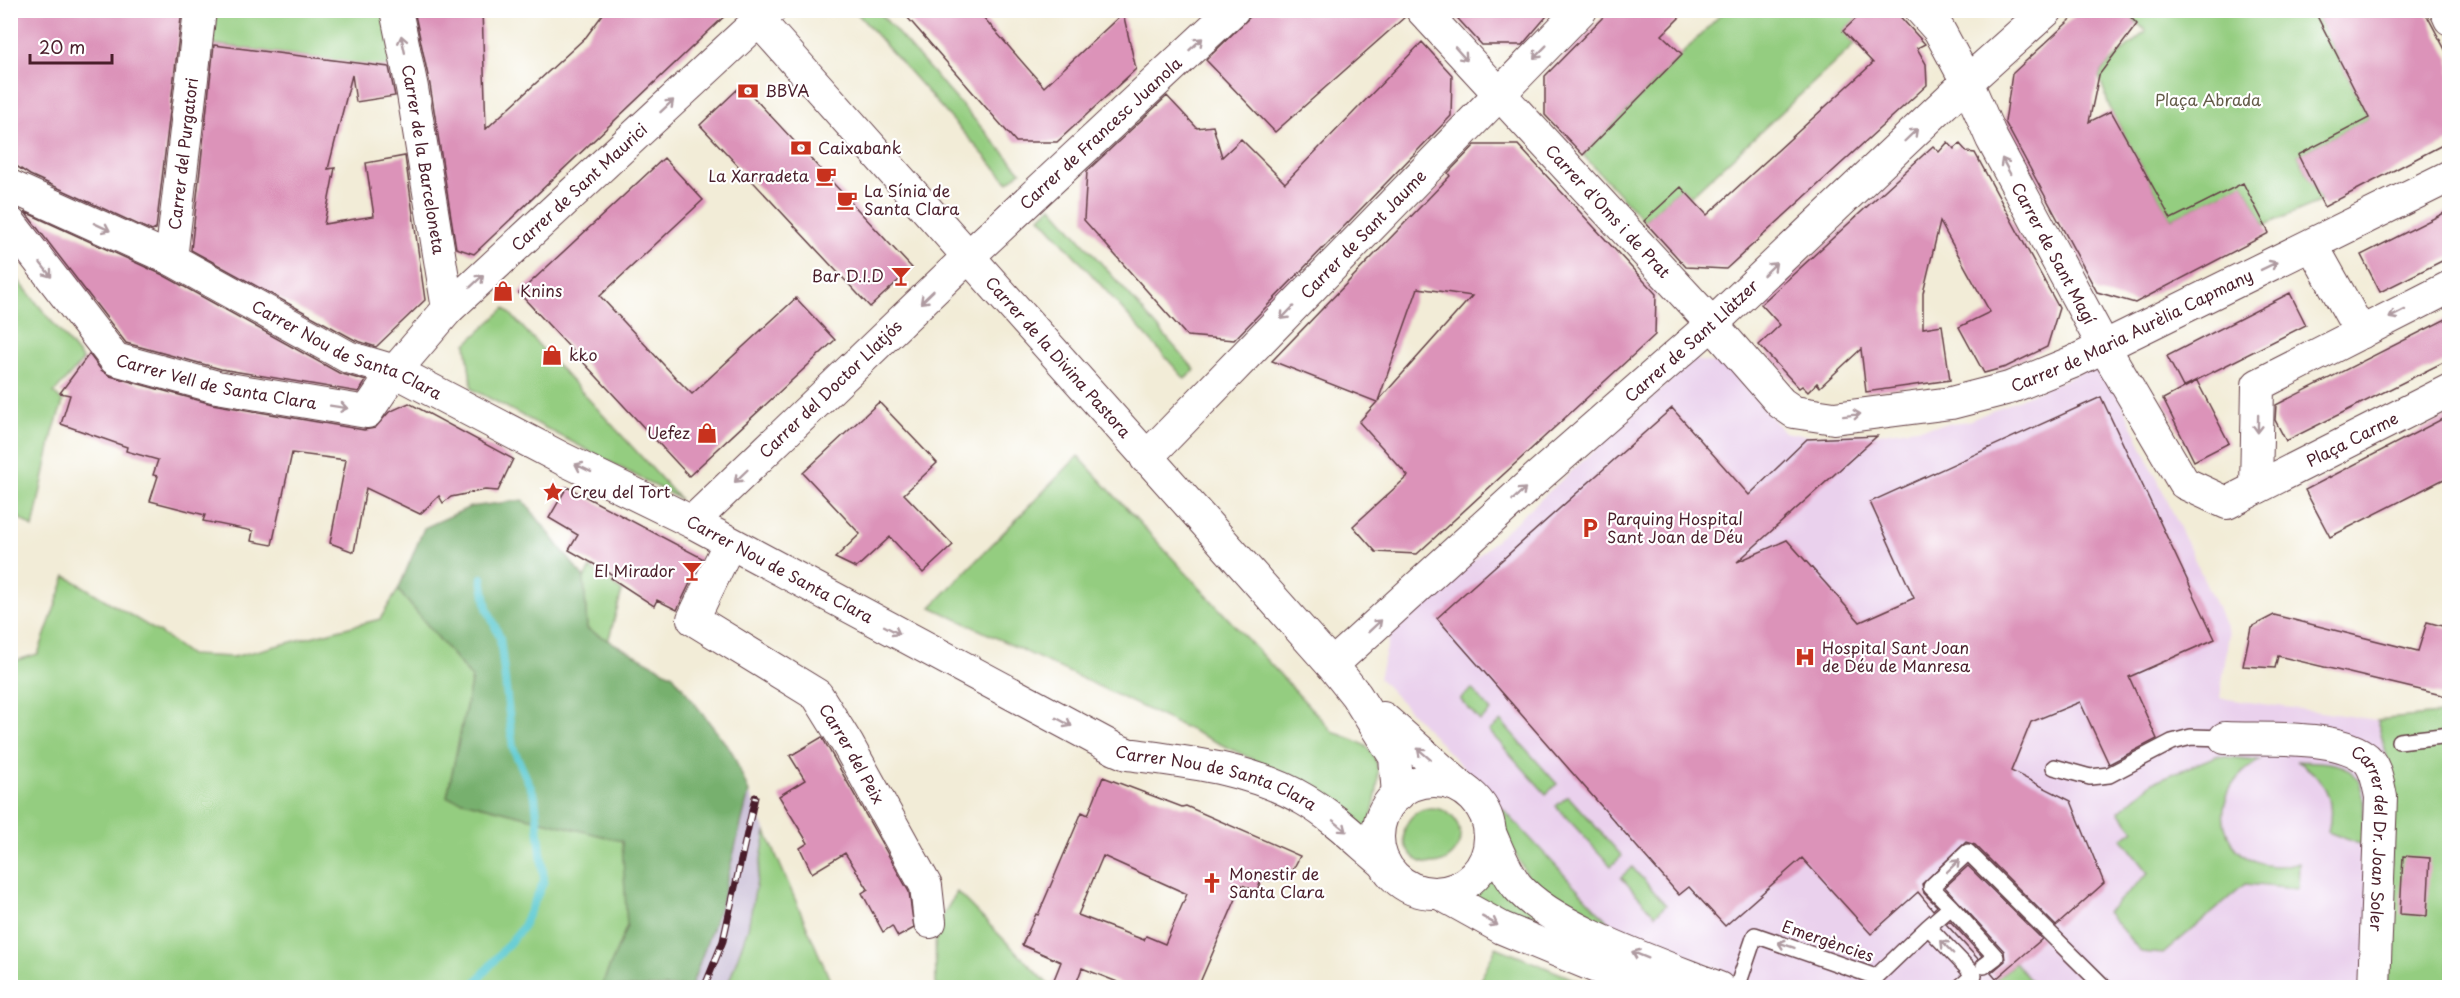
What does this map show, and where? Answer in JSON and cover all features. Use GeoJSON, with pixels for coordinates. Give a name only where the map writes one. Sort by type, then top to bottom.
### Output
{"type":"FeatureCollection","features":[{"type":"Feature","properties":{"kind":"street","name":"Carrer del Purgatori"},"geometry":{"type":"LineString","coordinates":[[171,259],[200,10]]}},
{"type":"Feature","properties":{"kind":"street","name":"Carrer de la Barceloneta"},"geometry":{"type":"LineString","coordinates":[[396,10],[412,88],[448,309]]}},
{"type":"Feature","properties":{"kind":"street","name":"Carrer de Francesc Juanola"},"geometry":{"type":"LineString","coordinates":[[969,256],[1233,10]]}},
{"type":"Feature","properties":{"kind":"street","name":"Carrer d'Oms i de Prat"},"geometry":{"type":"LineString","coordinates":[[1422,10],[1712,324],[1781,403],[1794,412]]}},
{"type":"Feature","properties":{"kind":"street","name":"Carrer de Sant Jaume"},"geometry":{"type":"LineString","coordinates":[[1146,458],[1581,10]]}},
{"type":"Feature","properties":{"kind":"street","name":"Carrer de Sant Magí"},"geometry":{"type":"LineString","coordinates":[[1921,10],[1939,30],[1967,82],[1992,139],[2103,347],[2184,483],[2227,503]]}},
{"type":"Feature","properties":{"kind":"street","name":"Carrer de Sant Llàtzer"},"geometry":{"type":"LineString","coordinates":[[1332,665],[1540,475],[1712,324],[1967,82],[2047,10]]}},
{"type":"Feature","properties":{"kind":"street"},"geometry":{"type":"LineString","coordinates":[[2446,10],[2450,19]]}},
{"type":"Feature","properties":{"kind":"street","name":"Carrer de Sant Maurici"},"geometry":{"type":"LineString","coordinates":[[395,371],[448,309],[764,16]]}},
{"type":"Feature","properties":{"kind":"street","name":"Carrer de la Divina Pastora"},"geometry":{"type":"LineString","coordinates":[[764,16],[969,256],[1332,665],[1356,695],[1395,757],[1398,795]]}},
{"type":"Feature","properties":{"kind":"street","name":"Carrer de Maria Aurèlia Capmany"},"geometry":{"type":"LineString","coordinates":[[1794,412],[1834,418],[1951,403],[2010,388],[2103,347],[2450,176]]}},
{"type":"Feature","properties":{"kind":"street","name":"Carrer Nou de Santa Clara"},"geometry":{"type":"LineString","coordinates":[[10,186],[171,259],[348,357],[395,371],[563,459],[692,522],[729,544],[1115,749],[1127,754],[1215,767],[1285,790],[1306,801],[1338,824],[1384,863]]}},
{"type":"Feature","properties":{"kind":"street","name":"Carrer Vell de Santa Clara"},"geometry":{"type":"LineString","coordinates":[[10,223],[115,359],[217,387],[367,412],[395,371]]}},
{"type":"Feature","properties":{"kind":"street"},"geometry":{"type":"LineString","coordinates":[[2312,245],[2361,333]]}},
{"type":"Feature","properties":{"kind":"street","name":"Carrer del Doctor Llatjós"},"geometry":{"type":"LineString","coordinates":[[692,522],[969,256]]}},
{"type":"Feature","properties":{"kind":"street"},"geometry":{"type":"LineString","coordinates":[[2256,488],[2258,385],[2450,287]]}},
{"type":"Feature","properties":{"kind":"street","name":"Plaça Carme"},"geometry":{"type":"LineString","coordinates":[[2227,503],[2450,390]]}},
{"type":"Feature","properties":{"kind":"street","name":"Carrer del Peix"},"geometry":{"type":"LineString","coordinates":[[729,544],[693,619],[817,695],[848,745],[926,886],[930,922]]}},
{"type":"Feature","properties":{"kind":"street","name":"Carrer de la Divina Pastora"},"geometry":{"type":"LineString","coordinates":[[1356,695],[1468,793]]}},
{"type":"Feature","properties":{"kind":"street","name":"Carrer del Dr. Joan Soler"},"geometry":{"type":"LineString","coordinates":[[2225,738],[2311,742],[2339,746],[2364,756],[2375,772],[2382,797],[2374,987]]}},
{"type":"Feature","properties":{"kind":"street"},"geometry":{"type":"LineString","coordinates":[[1490,833],[1485,861],[1473,877],[1458,888],[1439,893],[1422,892],[1407,886],[1394,876],[1384,863],[1379,846],[1379,826],[1383,815],[1398,795],[1414,786],[1432,782],[1451,784],[1468,793],[1483,811],[1490,833],[1512,879],[1548,911],[1599,938],[1719,987]]}},
{"type":"Feature","properties":{"kind":"street"},"geometry":{"type":"LineString","coordinates":[[1439,893],[1502,928],[1647,987]]}},
{"type":"Feature","properties":{"kind":"lane"},"geometry":{"type":"LineString","coordinates":[[2399,741],[2450,735]]}},
{"type":"Feature","properties":{"kind":"lane"},"geometry":{"type":"LineString","coordinates":[[2054,767],[2090,777],[2109,776],[2172,742],[2191,737],[2225,738]]}},
{"type":"Feature","properties":{"kind":"lane"},"geometry":{"type":"LineString","coordinates":[[1984,966],[1996,957],[1931,887],[1968,852],[2105,987]]}},
{"type":"Feature","properties":{"kind":"lane"},"geometry":{"type":"LineString","coordinates":[[1951,907],[1928,927],[1974,975],[1959,987]]}},
{"type":"Feature","properties":{"kind":"lane","name":"Emergències"},"geometry":{"type":"LineString","coordinates":[[1737,987],[1755,935],[1876,977],[1928,927]]}},
{"type":"Feature","properties":{"kind":"shaded area","name":"Hospital Sant Joan de Déu de Manresa"},"geometry":{"type":"Polygon","coordinates":[[[1694,360],[1725,365],[1784,432],[1810,436],[1881,433],[1968,421],[2103,363],[2229,633],[2220,698],[2377,720],[2393,778],[2387,987],[1765,987],[1613,927],[1379,678],[1390,636],[1694,360]]]}},
{"type":"Feature","properties":{"kind":"shaded area"},"geometry":{"type":"Polygon","coordinates":[[[749,792],[766,832],[748,928],[727,987],[691,988],[722,900],[749,792]]]}},
{"type":"Feature","properties":{"kind":"green space"},"geometry":{"type":"Polygon","coordinates":[[[217,11],[385,11],[400,65],[366,71],[366,65],[212,44],[217,11]]]}},
{"type":"Feature","properties":{"kind":"green space"},"geometry":{"type":"Polygon","coordinates":[[[855,11],[878,11],[1021,172],[1008,182],[855,11]]]}},
{"type":"Feature","properties":{"kind":"green space"},"geometry":{"type":"Polygon","coordinates":[[[1724,11],[1865,11],[1843,31],[1855,44],[1690,197],[1681,187],[1644,221],[1583,155],[1724,11]]]}},
{"type":"Feature","properties":{"kind":"green space","name":"Plaça Abrada"},"geometry":{"type":"Polygon","coordinates":[[[2124,11],[2314,11],[2369,118],[2298,155],[2321,201],[2265,225],[2243,183],[2171,219],[2111,111],[2099,76],[2106,66],[2146,31],[2124,11]]]}},
{"type":"Feature","properties":{"kind":"green space"},"geometry":{"type":"Polygon","coordinates":[[[1051,206],[1195,370],[1185,379],[1040,217],[1051,206]]]}},
{"type":"Feature","properties":{"kind":"green space"},"geometry":{"type":"Polygon","coordinates":[[[10,270],[83,360],[54,393],[63,402],[53,432],[33,528],[11,512],[10,270]]]}},
{"type":"Feature","properties":{"kind":"green space"},"geometry":{"type":"Polygon","coordinates":[[[505,308],[680,499],[472,389],[466,344],[505,308]]]}},
{"type":"Feature","properties":{"kind":"green space"},"geometry":{"type":"Polygon","coordinates":[[[1078,456],[1333,732],[1353,739],[1372,753],[1378,775],[1368,836],[1292,778],[931,607],[1078,456]]]}},
{"type":"Feature","properties":{"kind":"green space"},"geometry":{"type":"Polygon","coordinates":[[[523,500],[584,578],[587,629],[673,675],[732,752],[749,792],[722,900],[691,987],[601,987],[627,926],[622,841],[447,797],[472,678],[398,590],[424,528],[470,507],[523,500]]]}},
{"type":"Feature","properties":{"kind":"green space"},"geometry":{"type":"Polygon","coordinates":[[[590,568],[622,591],[608,642],[587,629],[584,578],[590,568]]]}},
{"type":"Feature","properties":{"kind":"green space"},"geometry":{"type":"Polygon","coordinates":[[[66,576],[160,633],[190,655],[233,657],[380,619],[398,590],[472,678],[447,797],[623,841],[627,926],[601,987],[11,988],[11,662],[38,654],[66,576]]]}},
{"type":"Feature","properties":{"kind":"green space"},"geometry":{"type":"Polygon","coordinates":[[[1472,689],[1491,711],[1480,721],[1460,699],[1472,689]]]}},
{"type":"Feature","properties":{"kind":"green space"},"geometry":{"type":"Polygon","coordinates":[[[2449,713],[2449,987],[2387,987],[2393,778],[2377,720],[2449,713]]]}},
{"type":"Feature","properties":{"kind":"green space"},"geometry":{"type":"Polygon","coordinates":[[[1501,721],[1557,784],[1546,794],[1489,731],[1501,721]]]}},
{"type":"Feature","properties":{"kind":"green space"},"geometry":{"type":"Polygon","coordinates":[[[2216,756],[2260,760],[2239,777],[2227,796],[2224,816],[2228,835],[2238,850],[2254,861],[2275,866],[2299,862],[2298,889],[2245,884],[2163,954],[2141,952],[2107,912],[2149,873],[2122,839],[2134,830],[2119,811],[2153,782],[2216,756]]]}},
{"type":"Feature","properties":{"kind":"green space"},"geometry":{"type":"Polygon","coordinates":[[[2296,761],[2339,765],[2350,770],[2357,778],[2361,788],[2364,811],[2362,845],[2328,832],[2330,809],[2326,790],[2314,774],[2296,761]]]}},
{"type":"Feature","properties":{"kind":"green space"},"geometry":{"type":"Polygon","coordinates":[[[1568,796],[1622,856],[1611,866],[1556,806],[1568,796]]]}},
{"type":"Feature","properties":{"kind":"green space"},"geometry":{"type":"Polygon","coordinates":[[[1500,806],[1613,927],[1588,921],[1530,881],[1506,837],[1500,806]]]}},
{"type":"Feature","properties":{"kind":"green space"},"geometry":{"type":"Polygon","coordinates":[[[1432,808],[1447,813],[1455,821],[1460,836],[1455,851],[1447,859],[1432,864],[1417,859],[1409,851],[1404,836],[1409,821],[1417,813],[1432,808]]]}},
{"type":"Feature","properties":{"kind":"green space"},"geometry":{"type":"Polygon","coordinates":[[[766,832],[833,987],[727,987],[748,928],[766,832]]]}},
{"type":"Feature","properties":{"kind":"green space"},"geometry":{"type":"Polygon","coordinates":[[[1632,867],[1666,905],[1655,915],[1621,877],[1632,867]]]}},
{"type":"Feature","properties":{"kind":"green space"},"geometry":{"type":"Polygon","coordinates":[[[1490,870],[1621,969],[1466,895],[1480,884],[1490,870]]]}},
{"type":"Feature","properties":{"kind":"green space"},"geometry":{"type":"Polygon","coordinates":[[[957,892],[1051,987],[936,987],[935,928],[957,892]]]}},
{"type":"Feature","properties":{"kind":"green space"},"geometry":{"type":"Polygon","coordinates":[[[1496,947],[1593,987],[1477,987],[1496,947]]]}},
{"type":"Feature","properties":{"kind":"green space"},"geometry":{"type":"Polygon","coordinates":[[[2015,963],[2036,987],[1987,987],[2015,963]]]}},
{"type":"Feature","properties":{"kind":"building"},"geometry":{"type":"Polygon","coordinates":[[[10,10],[182,10],[156,229],[152,231],[30,175],[10,162],[10,10]]]}},
{"type":"Feature","properties":{"kind":"building"},"geometry":{"type":"Polygon","coordinates":[[[414,10],[482,10],[486,129],[586,37],[606,10],[731,10],[474,254],[456,248],[430,85],[414,10]]]}},
{"type":"Feature","properties":{"kind":"building"},"geometry":{"type":"Polygon","coordinates":[[[901,10],[977,10],[1044,87],[1123,13],[1136,69],[1057,142],[1016,142],[901,10]]]}},
{"type":"Feature","properties":{"kind":"building"},"geometry":{"type":"Polygon","coordinates":[[[1257,10],[1405,10],[1406,16],[1275,132],[1206,60],[1257,10]]]}},
{"type":"Feature","properties":{"kind":"building"},"geometry":{"type":"Polygon","coordinates":[[[1450,10],[1552,10],[1522,45],[1482,45],[1450,10]]]}},
{"type":"Feature","properties":{"kind":"building"},"geometry":{"type":"Polygon","coordinates":[[[1610,10],[1687,10],[1662,35],[1682,54],[1583,155],[1545,115],[1545,76],[1610,10]]]}},
{"type":"Feature","properties":{"kind":"building"},"geometry":{"type":"Polygon","coordinates":[[[1865,10],[1894,10],[1925,44],[1917,48],[1926,64],[1927,85],[1726,269],[1686,267],[1644,221],[1681,187],[1707,215],[1873,63],[1843,31],[1865,10]]]}},
{"type":"Feature","properties":{"kind":"building"},"geometry":{"type":"Polygon","coordinates":[[[2081,10],[2124,10],[2137,24],[2099,75],[2089,122],[2111,111],[2171,219],[2243,183],[2269,233],[2135,303],[2097,292],[2005,122],[2012,74],[2081,10]]]}},
{"type":"Feature","properties":{"kind":"building"},"geometry":{"type":"Polygon","coordinates":[[[2314,10],[2424,10],[2450,59],[2450,141],[2324,207],[2298,155],[2369,118],[2314,10]]]}},
{"type":"Feature","properties":{"kind":"building"},"geometry":{"type":"Polygon","coordinates":[[[1422,42],[1452,75],[1451,116],[1234,340],[1187,336],[1084,220],[1087,171],[1167,96],[1197,128],[1213,126],[1222,157],[1241,139],[1285,183],[1422,42]]]}},
{"type":"Feature","properties":{"kind":"building"},"geometry":{"type":"Polygon","coordinates":[[[214,45],[389,67],[395,96],[356,102],[352,75],[328,169],[335,168],[324,224],[374,216],[366,163],[405,156],[425,300],[376,347],[355,340],[191,250],[214,45]]]}},
{"type":"Feature","properties":{"kind":"building"},"geometry":{"type":"Polygon","coordinates":[[[742,85],[912,268],[870,307],[700,125],[742,85]]]}},
{"type":"Feature","properties":{"kind":"building"},"geometry":{"type":"Polygon","coordinates":[[[1948,142],[1954,149],[1960,144],[1967,152],[1975,153],[2059,308],[2047,347],[2006,367],[1984,373],[1959,327],[1990,312],[1940,222],[1923,293],[1923,328],[1942,325],[1950,380],[1866,392],[1861,349],[1820,387],[1817,383],[1808,392],[1802,386],[1799,388],[1759,345],[1780,325],[1761,304],[1933,146],[1939,152],[1948,142]]]}},
{"type":"Feature","properties":{"kind":"building"},"geometry":{"type":"Polygon","coordinates":[[[1475,145],[1518,145],[1656,294],[1655,335],[1417,554],[1376,552],[1353,526],[1408,476],[1359,422],[1377,402],[1272,361],[1450,176],[1448,173],[1475,145]],[[1418,288],[1378,401],[1472,296],[1418,288]]]}},
{"type":"Feature","properties":{"kind":"building"},"geometry":{"type":"Polygon","coordinates":[[[664,158],[703,200],[600,296],[676,378],[692,394],[796,298],[835,340],[689,476],[519,293],[664,158]]]}},
{"type":"Feature","properties":{"kind":"building"},"geometry":{"type":"Polygon","coordinates":[[[2450,210],[2450,257],[2380,292],[2361,255],[2450,210]]]}},
{"type":"Feature","properties":{"kind":"building"},"geometry":{"type":"Polygon","coordinates":[[[25,212],[163,275],[339,373],[366,381],[359,392],[221,369],[126,343],[25,212]]]}},
{"type":"Feature","properties":{"kind":"building"},"geometry":{"type":"Polygon","coordinates":[[[2290,293],[2306,325],[2183,387],[2167,356],[2290,293]]]}},
{"type":"Feature","properties":{"kind":"building"},"geometry":{"type":"Polygon","coordinates":[[[2450,317],[2450,359],[2286,441],[2275,420],[2276,405],[2450,317]]]}},
{"type":"Feature","properties":{"kind":"building"},"geometry":{"type":"Polygon","coordinates":[[[89,354],[101,370],[110,376],[212,404],[364,430],[375,428],[389,412],[409,403],[513,459],[498,491],[485,490],[451,497],[443,503],[439,496],[420,514],[366,488],[354,552],[330,543],[346,460],[292,453],[272,545],[251,541],[253,531],[203,521],[205,515],[150,501],[158,476],[153,475],[158,460],[126,451],[127,447],[61,424],[70,395],[60,393],[89,354]]]}},
{"type":"Feature","properties":{"kind":"building"},"geometry":{"type":"Polygon","coordinates":[[[2197,381],[2229,443],[2194,461],[2163,399],[2197,381]]]}},
{"type":"Feature","properties":{"kind":"building"},"geometry":{"type":"Polygon","coordinates":[[[2101,397],[2215,639],[2129,677],[2157,739],[2109,764],[2080,702],[2031,722],[2011,771],[2071,801],[2104,883],[2056,926],[1975,845],[1966,842],[1922,884],[1924,893],[1937,906],[1933,910],[1918,892],[1871,934],[1802,858],[1725,926],[1689,887],[1679,895],[1437,618],[1672,408],[1749,495],[1807,439],[1877,436],[1737,562],[1787,540],[1860,622],[1914,598],[1870,502],[2101,397]]]}},
{"type":"Feature","properties":{"kind":"building"},"geometry":{"type":"Polygon","coordinates":[[[879,402],[937,463],[904,494],[953,545],[923,573],[890,537],[856,568],[835,558],[860,534],[803,473],[879,402]]]}},
{"type":"Feature","properties":{"kind":"building"},"geometry":{"type":"Polygon","coordinates":[[[2450,415],[2450,476],[2330,537],[2305,490],[2450,415]]]}},
{"type":"Feature","properties":{"kind":"building"},"geometry":{"type":"Polygon","coordinates":[[[567,487],[702,558],[677,610],[657,600],[654,606],[611,578],[613,575],[569,550],[578,535],[549,518],[567,487]]]}},
{"type":"Feature","properties":{"kind":"building"},"geometry":{"type":"Polygon","coordinates":[[[2274,615],[2418,651],[2427,622],[2450,628],[2450,697],[2278,656],[2275,668],[2243,666],[2251,627],[2274,615]]]}},
{"type":"Feature","properties":{"kind":"building"},"geometry":{"type":"Polygon","coordinates":[[[822,737],[909,892],[914,928],[898,937],[892,926],[883,932],[862,893],[868,889],[845,853],[812,873],[800,848],[808,843],[779,796],[805,780],[790,756],[822,737]]]}},
{"type":"Feature","properties":{"kind":"building","name":"Monestir de Santa Clara"},"geometry":{"type":"Polygon","coordinates":[[[1103,777],[1182,807],[1186,806],[1300,856],[1288,879],[1273,872],[1269,881],[1262,878],[1257,891],[1242,885],[1198,987],[1130,987],[1082,968],[1075,987],[1051,987],[1061,962],[1022,945],[1036,914],[1038,915],[1082,812],[1088,815],[1103,777]],[[1103,856],[1078,915],[1144,940],[1146,936],[1165,944],[1187,894],[1103,856]]]}},
{"type":"Feature","properties":{"kind":"building"},"geometry":{"type":"Polygon","coordinates":[[[2403,856],[2430,858],[2427,916],[2400,914],[2403,856]]]}},
{"type":"Feature","properties":{"kind":"building"},"geometry":{"type":"Polygon","coordinates":[[[1968,866],[2042,939],[1996,979],[1991,973],[2005,961],[2004,951],[1945,887],[1968,866]]]}},
{"type":"Feature","properties":{"kind":"building"},"geometry":{"type":"Polygon","coordinates":[[[1950,921],[1982,956],[1978,959],[1946,924],[1950,921]]]}},
{"type":"Feature","properties":{"kind":"waterway"},"geometry":{"type":"LineString","coordinates":[[471,988],[522,928],[544,881],[535,797],[513,748],[500,638],[487,608],[482,578]]}},
{"type":"Feature","properties":{"kind":"railway"},"geometry":{"type":"LineString","coordinates":[[704,988],[723,941],[755,797]]}},
{"type":"Feature","properties":{"kind":"place","name":"BBVA"},"geometry":{"type":"Point","coordinates":[748,91]}},
{"type":"Feature","properties":{"kind":"place","name":"Caixabank"},"geometry":{"type":"Point","coordinates":[801,148]}},
{"type":"Feature","properties":{"kind":"place","name":"La Xarradeta"},"geometry":{"type":"Point","coordinates":[826,176]}},
{"type":"Feature","properties":{"kind":"place","name":"La Sínia de Santa Clara"},"geometry":{"type":"Point","coordinates":[847,200]}},
{"type":"Feature","properties":{"kind":"place","name":"Bar D.I.D"},"geometry":{"type":"Point","coordinates":[901,276]}},
{"type":"Feature","properties":{"kind":"place","name":"Knins"},"geometry":{"type":"Point","coordinates":[503,291]}},
{"type":"Feature","properties":{"kind":"place","name":"kko"},"geometry":{"type":"Point","coordinates":[552,355]}},
{"type":"Feature","properties":{"kind":"place","name":"Uefez"},"geometry":{"type":"Point","coordinates":[707,433]}},
{"type":"Feature","properties":{"kind":"place","name":"Creu del Tort"},"geometry":{"type":"Point","coordinates":[553,492]}},
{"type":"Feature","properties":{"kind":"place","name":"Parquing Hospital Sant Joan de Déu"},"geometry":{"type":"Point","coordinates":[1590,528]}},
{"type":"Feature","properties":{"kind":"place","name":"El Mirador"},"geometry":{"type":"Point","coordinates":[692,571]}},
{"type":"Feature","properties":{"kind":"place","name":"Hospital Sant Joan de Déu de Manresa"},"geometry":{"type":"Point","coordinates":[1805,657]}},
{"type":"Feature","properties":{"kind":"place","name":"Monestir de Santa Clara"},"geometry":{"type":"Point","coordinates":[1212,883]}}]}
